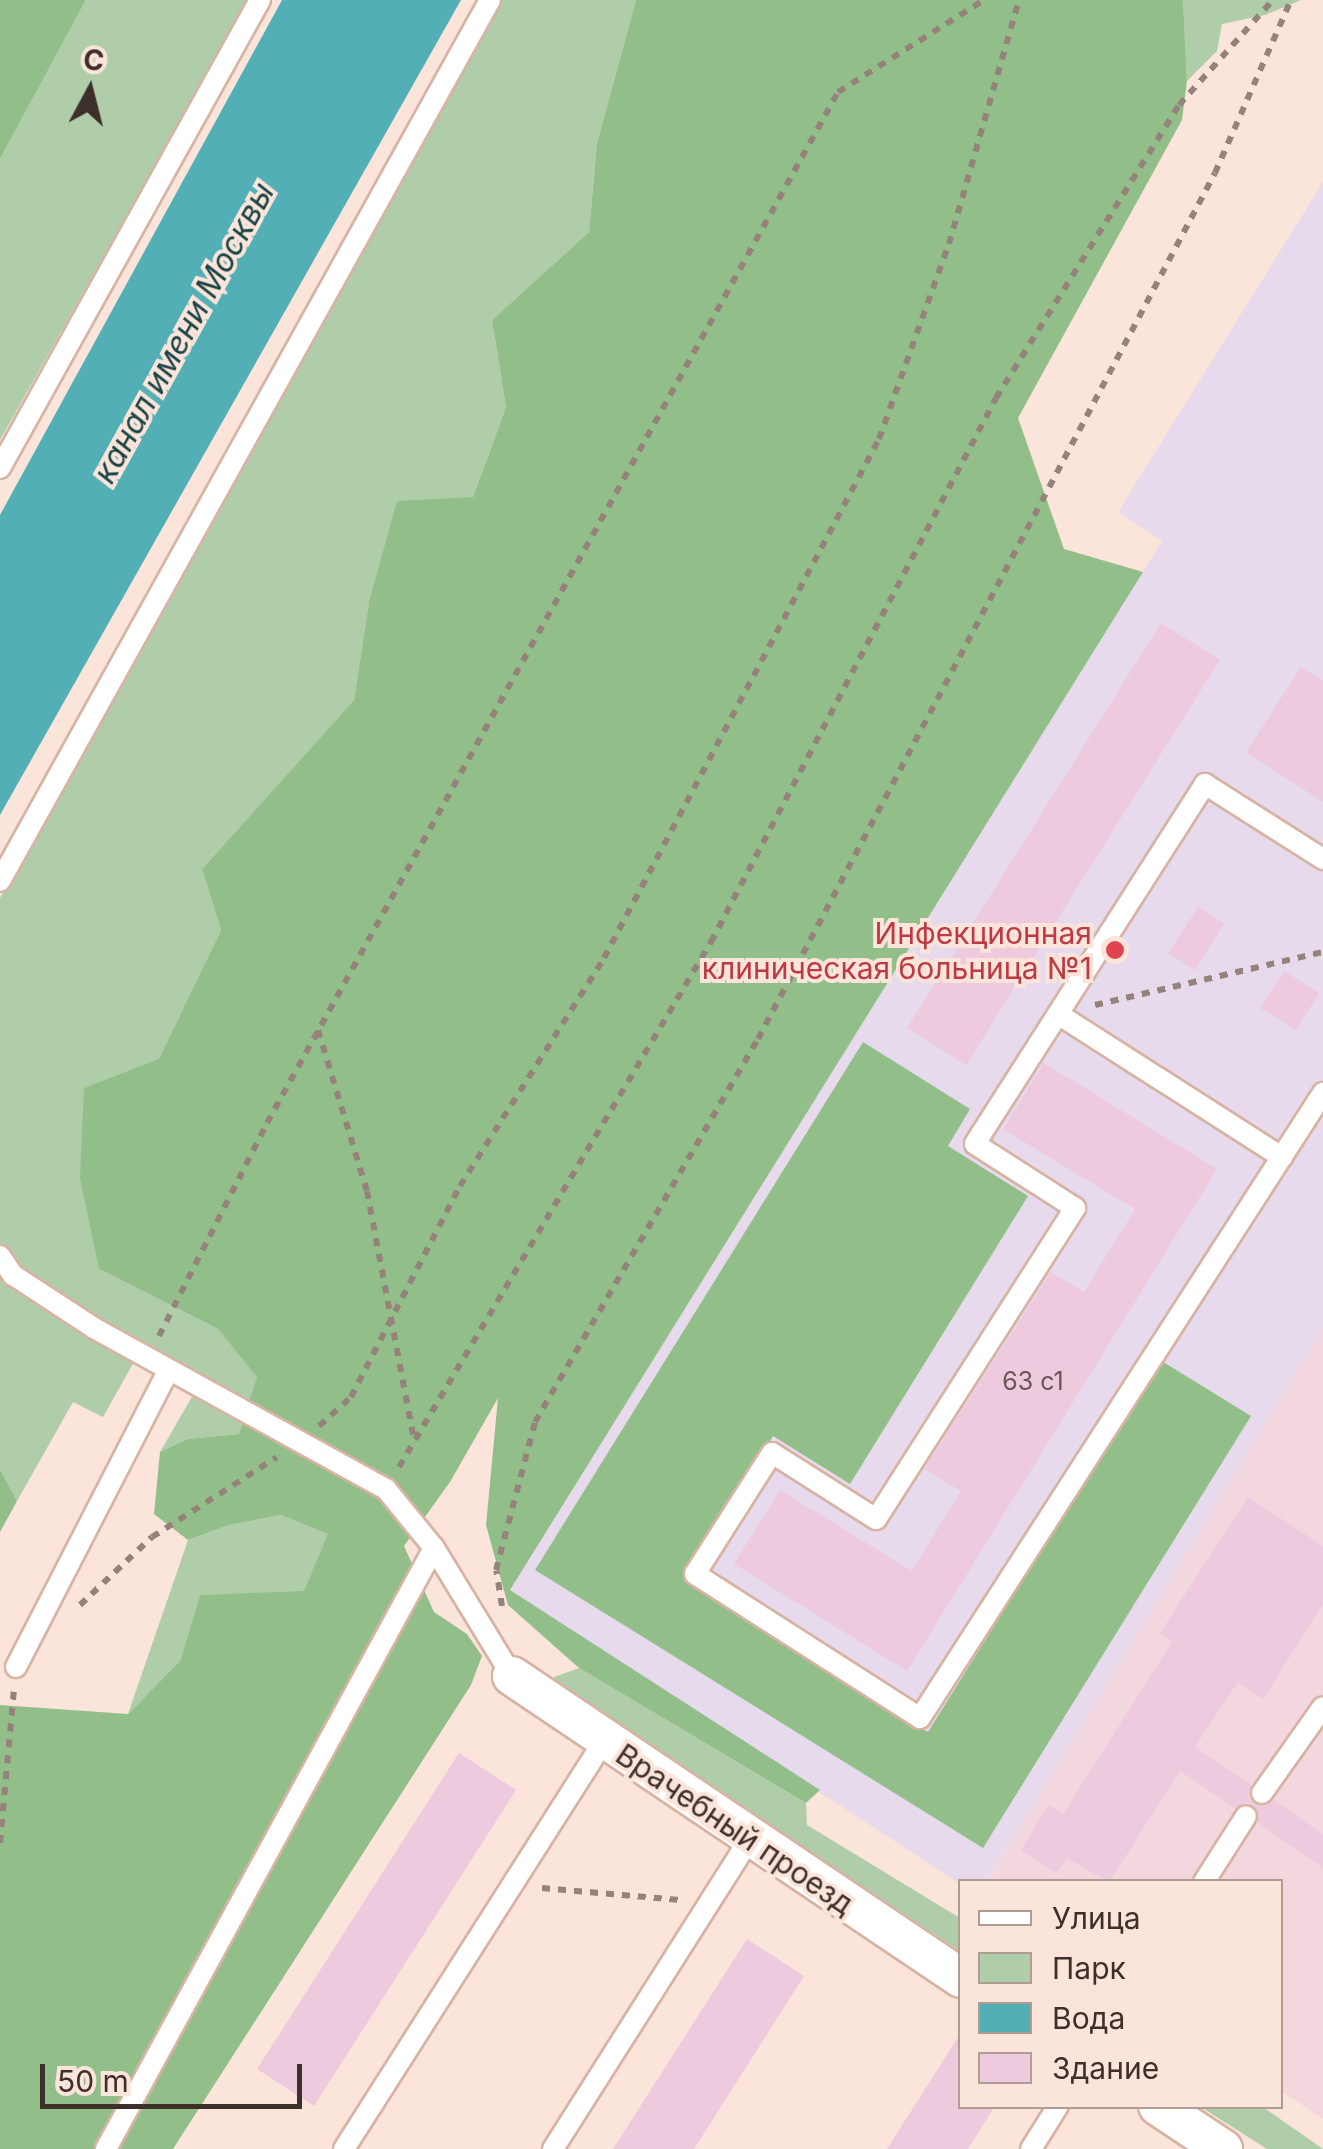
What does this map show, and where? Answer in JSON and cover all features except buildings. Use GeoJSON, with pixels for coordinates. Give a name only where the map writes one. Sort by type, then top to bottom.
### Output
{"type":"FeatureCollection","features":[{"type":"Feature","properties":{"kind":"street","name":"Врачебный проезд"},"geometry":{"type":"LineString","coordinates":[[512,1676],[749,1840],[958,1977]]}},
{"type":"Feature","properties":{"kind":"street"},"geometry":{"type":"LineString","coordinates":[[1163,2109],[1223,2149]]}},
{"type":"Feature","properties":{"kind":"lane"},"geometry":{"type":"LineString","coordinates":[[0,468],[260,0]]}},
{"type":"Feature","properties":{"kind":"lane"},"geometry":{"type":"LineString","coordinates":[[0,881],[490,0]]}},
{"type":"Feature","properties":{"kind":"lane"},"geometry":{"type":"LineString","coordinates":[[1323,858],[1205,784],[974,1144],[1075,1208],[876,1519],[772,1453],[695,1574],[920,1718],[1323,1093]]}},
{"type":"Feature","properties":{"kind":"lane"},"geometry":{"type":"LineString","coordinates":[[1058,1014],[1282,1157]]}},
{"type":"Feature","properties":{"kind":"lane"},"geometry":{"type":"LineString","coordinates":[[0,1256],[6,1274],[147,1359],[386,1490],[434,1548],[512,1676]]}},
{"type":"Feature","properties":{"kind":"lane"},"geometry":{"type":"LineString","coordinates":[[16,1667],[168,1370]]}},
{"type":"Feature","properties":{"kind":"lane"},"geometry":{"type":"LineString","coordinates":[[106,2149],[434,1548]]}},
{"type":"Feature","properties":{"kind":"lane"},"geometry":{"type":"LineString","coordinates":[[1262,1792],[1323,1707]]}},
{"type":"Feature","properties":{"kind":"lane"},"geometry":{"type":"LineString","coordinates":[[344,2149],[604,1742]]}},
{"type":"Feature","properties":{"kind":"lane"},"geometry":{"type":"LineString","coordinates":[[1206,1879],[1246,1816]]}},
{"type":"Feature","properties":{"kind":"lane"},"geometry":{"type":"LineString","coordinates":[[553,2149],[749,1840]]}},
{"type":"Feature","properties":{"kind":"lane"},"geometry":{"type":"LineString","coordinates":[[1031,2149],[1056,2109]]}},
{"type":"Feature","properties":{"kind":"path"},"geometry":{"type":"LineString","coordinates":[[147,1359],[318,1030],[838,92],[984,0]]}},
{"type":"Feature","properties":{"kind":"path"},"geometry":{"type":"LineString","coordinates":[[70,1615],[152,1537],[299,1444],[351,1397],[460,1186],[604,958],[880,439],[948,244],[1019,0]]}},
{"type":"Feature","properties":{"kind":"path"},"geometry":{"type":"LineString","coordinates":[[386,1490],[711,942],[996,398],[1179,105],[1273,0]]}},
{"type":"Feature","properties":{"kind":"path"},"geometry":{"type":"LineString","coordinates":[[512,1676],[496,1570],[535,1422],[758,1038],[1215,173],[1291,0]]}},
{"type":"Feature","properties":{"kind":"path"},"geometry":{"type":"LineString","coordinates":[[1058,1014],[1323,952]]}},
{"type":"Feature","properties":{"kind":"path"},"geometry":{"type":"LineString","coordinates":[[318,1030],[367,1191],[414,1441]]}},
{"type":"Feature","properties":{"kind":"path"},"geometry":{"type":"LineString","coordinates":[[0,1842],[16,1667]]}},
{"type":"Feature","properties":{"kind":"path"},"geometry":{"type":"LineString","coordinates":[[512,1886],[710,1903]]}},
{"type":"Feature","properties":{"kind":"shaded area","name":"Инфекционная клиническая больница №1"},"geometry":{"type":"Polygon","coordinates":[[[1323,182],[1323,1327],[988,1879],[958,1879],[958,1883],[510,1590],[1162,541],[1118,512],[1323,182]]]}},
{"type":"Feature","properties":{"kind":"shaded area"},"geometry":{"type":"Polygon","coordinates":[[[1323,1327],[1323,2119],[1283,2092],[1283,1879],[989,1879],[1323,1327]]]}},
{"type":"Feature","properties":{"kind":"green space"},"geometry":{"type":"Polygon","coordinates":[[[0,0],[86,0],[0,159],[0,0]]]}},
{"type":"Feature","properties":{"kind":"green space"},"geometry":{"type":"Polygon","coordinates":[[[86,0],[248,0],[0,440],[0,159],[86,0]]]}},
{"type":"Feature","properties":{"kind":"green space"},"geometry":{"type":"Polygon","coordinates":[[[501,0],[636,0],[597,143],[589,232],[492,320],[506,407],[473,497],[369,602],[354,700],[202,869],[221,930],[159,1060],[99,1269],[218,1329],[258,1377],[239,1434],[187,1439],[160,1452],[204,1376],[144,1344],[103,1417],[73,1402],[17,1501],[0,1469],[0,898],[501,0]]]}},
{"type":"Feature","properties":{"kind":"green space"},"geometry":{"type":"Polygon","coordinates":[[[636,0],[1183,0],[1187,81],[1182,120],[1018,418],[1064,549],[1143,572],[510,1590],[820,1790],[806,1803],[579,1668],[508,1605],[486,1525],[498,1398],[450,1482],[404,1546],[434,1612],[467,1634],[482,1656],[471,1685],[173,2149],[0,2149],[0,1705],[128,1714],[180,1661],[200,1595],[304,1591],[328,1534],[282,1515],[229,1525],[188,1540],[154,1514],[160,1452],[187,1439],[239,1434],[257,1377],[218,1329],[99,1269],[80,1178],[84,1088],[159,1059],[221,930],[202,869],[354,700],[369,602],[397,501],[473,497],[506,407],[492,320],[589,232],[597,143],[636,0]]]}},
{"type":"Feature","properties":{"kind":"green space"},"geometry":{"type":"Polygon","coordinates":[[[1183,0],[1301,0],[1265,15],[1222,24],[1217,51],[1187,81],[1183,0]]]}},
{"type":"Feature","properties":{"kind":"green space"},"geometry":{"type":"Polygon","coordinates":[[[863,1042],[970,1109],[948,1146],[1028,1196],[850,1484],[773,1436],[684,1581],[928,1732],[1160,1360],[1251,1416],[983,1848],[535,1570],[863,1042]]]}},
{"type":"Feature","properties":{"kind":"green space"},"geometry":{"type":"Polygon","coordinates":[[[0,1469],[17,1501],[0,1532],[0,1469]]]}},
{"type":"Feature","properties":{"kind":"green space"},"geometry":{"type":"Polygon","coordinates":[[[283,1515],[329,1533],[304,1592],[200,1595],[180,1661],[128,1714],[188,1540],[229,1525],[283,1515]]]}},
{"type":"Feature","properties":{"kind":"green space"},"geometry":{"type":"Polygon","coordinates":[[[579,1668],[806,1803],[807,1825],[958,1917],[958,1950],[558,1688],[554,1677],[579,1668]]]}},
{"type":"Feature","properties":{"kind":"green space"},"geometry":{"type":"Polygon","coordinates":[[[1204,2109],[1266,2109],[1323,2149],[1267,2149],[1204,2109]]]}},
{"type":"Feature","properties":{"kind":"water","name":"канал имени Москвы"},"geometry":{"type":"Polygon","coordinates":[[[282,0],[461,0],[0,815],[0,515],[282,0]]]}},
{"type":"Feature","properties":{"kind":"place","name":"Инфекционная клиническая больница №1"},"geometry":{"type":"Point","coordinates":[1115,950]}}]}
